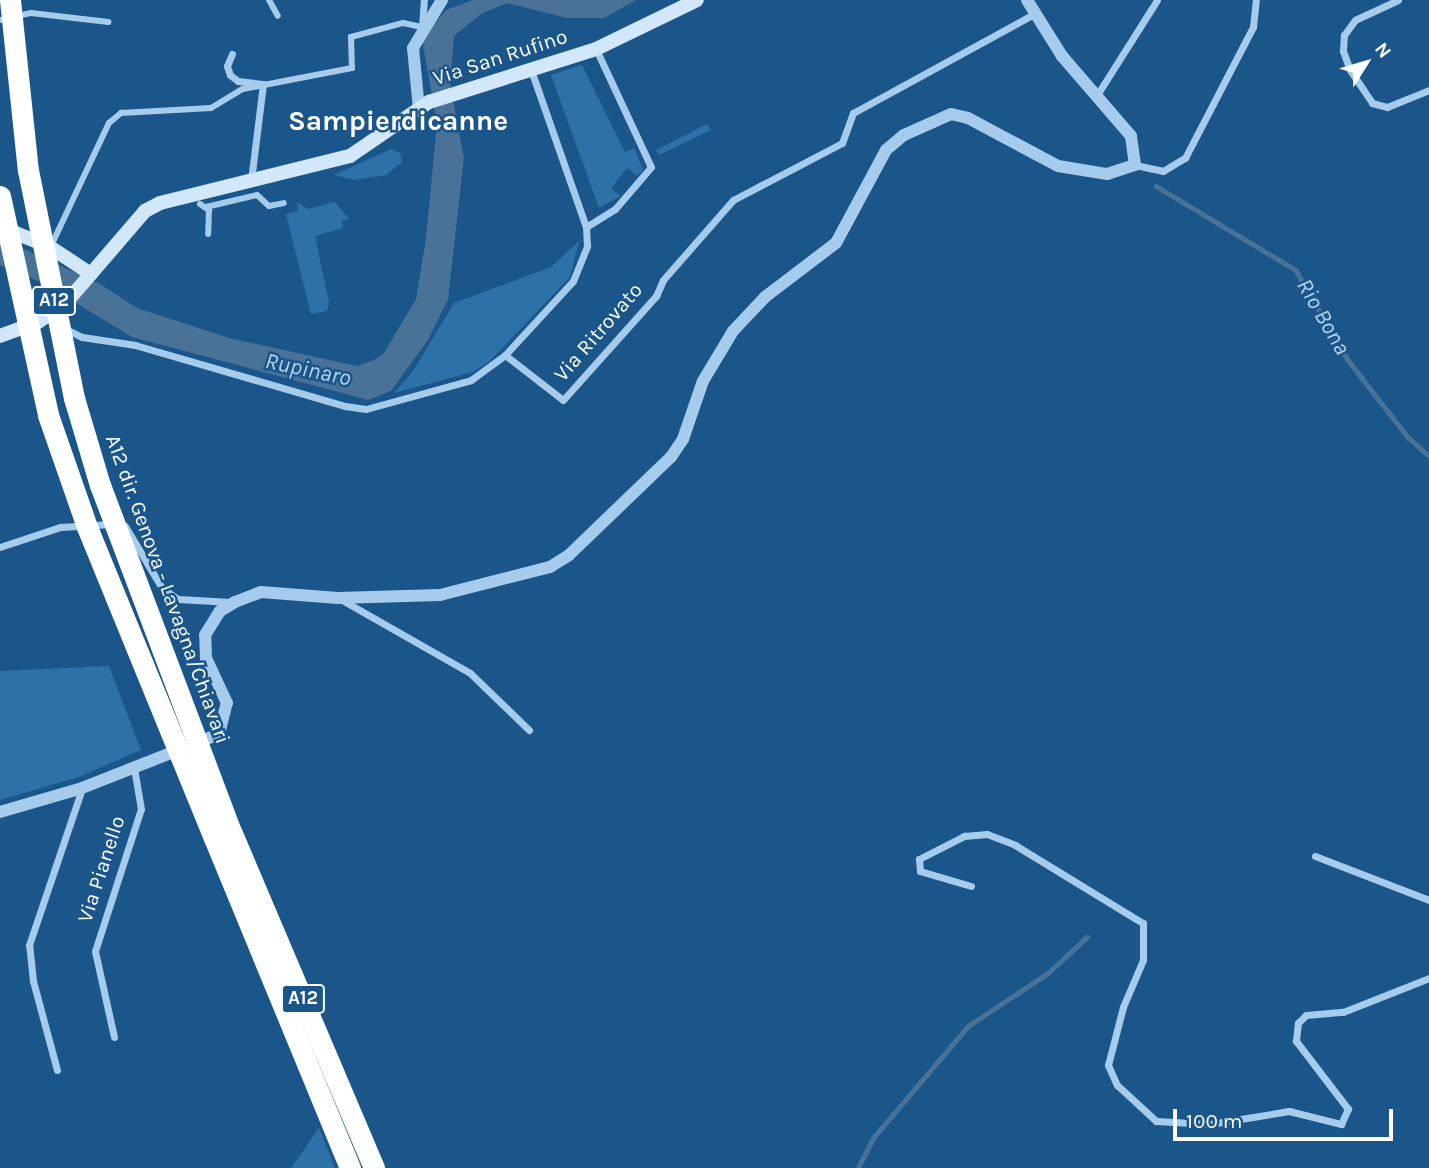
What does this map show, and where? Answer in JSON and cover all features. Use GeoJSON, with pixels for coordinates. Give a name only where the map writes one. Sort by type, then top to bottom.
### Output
{"type":"FeatureCollection","features":[{"type":"Feature","properties":{"kind":"highway","name":"A12 dir. Genova - Lavagna/Chiavari"},"geometry":{"type":"LineString","coordinates":[[10,0],[28,170],[74,398],[100,485],[222,835],[374,1168]]}},
{"type":"Feature","properties":{"kind":"highway","name":"A12"},"geometry":{"type":"LineString","coordinates":[[0,196],[48,415],[88,527],[222,835],[350,1168]]}},
{"type":"Feature","properties":{"kind":"main road","name":"Via San Rufino"},"geometry":{"type":"LineString","coordinates":[[0,336],[44,319],[65,304],[145,211],[160,203],[350,156],[424,105],[596,49],[697,0]]}},
{"type":"Feature","properties":{"kind":"main road"},"geometry":{"type":"LineString","coordinates":[[0,227],[50,247],[91,274]]}},
{"type":"Feature","properties":{"kind":"street"},"geometry":{"type":"LineString","coordinates":[[269,0],[278,16]]}},
{"type":"Feature","properties":{"kind":"street"},"geometry":{"type":"LineString","coordinates":[[422,27],[424,0]]}},
{"type":"Feature","properties":{"kind":"street"},"geometry":{"type":"LineString","coordinates":[[424,105],[413,48],[422,27],[442,0]]}},
{"type":"Feature","properties":{"kind":"street"},"geometry":{"type":"LineString","coordinates":[[1027,0],[1062,56],[1131,136],[1135,165]]}},
{"type":"Feature","properties":{"kind":"street"},"geometry":{"type":"LineString","coordinates":[[1097,95],[1157,0]]}},
{"type":"Feature","properties":{"kind":"street"},"geometry":{"type":"LineString","coordinates":[[0,811],[82,788],[219,734],[227,703],[206,658],[205,635],[215,617],[235,602],[261,592],[338,598],[440,595],[550,567],[569,555],[671,457],[683,439],[703,381],[733,331],[765,297],[836,243],[886,150],[904,135],[951,114],[968,118],[1058,166],[1107,174],[1135,165],[1163,171],[1185,158],[1253,27],[1256,0]]}},
{"type":"Feature","properties":{"kind":"street"},"geometry":{"type":"LineString","coordinates":[[1398,0],[1355,20],[1345,35],[1343,51],[1350,70],[1372,103],[1387,107],[1429,90]]}},
{"type":"Feature","properties":{"kind":"street"},"geometry":{"type":"LineString","coordinates":[[0,20],[31,13],[108,22]]}},
{"type":"Feature","properties":{"kind":"street","name":"Via Ritrovato"},"geometry":{"type":"LineString","coordinates":[[505,355],[563,400],[656,296],[663,280],[733,200],[842,142],[853,113],[1034,14]]}},
{"type":"Feature","properties":{"kind":"street"},"geometry":{"type":"LineString","coordinates":[[232,54],[227,66],[230,75],[238,81],[263,84],[352,68],[351,37],[403,23],[422,27]]}},
{"type":"Feature","properties":{"kind":"street","name":"Via San Rufino"},"geometry":{"type":"LineString","coordinates":[[586,227],[615,209],[651,167],[596,49]]}},
{"type":"Feature","properties":{"kind":"street"},"geometry":{"type":"LineString","coordinates":[[44,319],[82,337],[135,345],[292,393],[366,409],[471,380],[505,355],[573,281],[587,246],[586,227],[530,69]]}},
{"type":"Feature","properties":{"kind":"street"},"geometry":{"type":"LineString","coordinates":[[251,181],[263,84]]}},
{"type":"Feature","properties":{"kind":"street"},"geometry":{"type":"LineString","coordinates":[[50,247],[109,123],[121,113],[211,108],[263,84]]}},
{"type":"Feature","properties":{"kind":"street"},"geometry":{"type":"LineString","coordinates":[[208,234],[203,206],[257,195],[269,206],[284,203]]}},
{"type":"Feature","properties":{"kind":"street"},"geometry":{"type":"LineString","coordinates":[[0,547],[60,527],[123,523],[162,588],[178,599],[235,602]]}},
{"type":"Feature","properties":{"kind":"street"},"geometry":{"type":"LineString","coordinates":[[338,598],[470,673],[529,730]]}},
{"type":"Feature","properties":{"kind":"street","name":"Via Pianello"},"geometry":{"type":"LineString","coordinates":[[114,1037],[95,951],[141,809],[134,768]]}},
{"type":"Feature","properties":{"kind":"street","name":"Via Pianello"},"geometry":{"type":"LineString","coordinates":[[57,1070],[33,981],[29,945],[82,788]]}},
{"type":"Feature","properties":{"kind":"street"},"geometry":{"type":"LineString","coordinates":[[971,886],[920,871],[919,859],[964,836],[987,834],[1026,852],[1143,923],[1143,960],[1123,1007],[1108,1065],[1117,1084],[1156,1121],[1210,1124],[1289,1111],[1341,1124],[1348,1110],[1296,1041],[1298,1023],[1307,1015],[1343,1012],[1429,978]]}},
{"type":"Feature","properties":{"kind":"street"},"geometry":{"type":"LineString","coordinates":[[1315,856],[1429,900]]}},
{"type":"Feature","properties":{"kind":"shaded area"},"geometry":{"type":"Polygon","coordinates":[[[582,65],[625,152],[634,148],[643,170],[637,176],[627,168],[611,188],[620,196],[599,208],[551,75],[582,65]]]}},
{"type":"Feature","properties":{"kind":"shaded area"},"geometry":{"type":"Polygon","coordinates":[[[707,124],[711,130],[659,155],[656,150],[707,124]]]}},
{"type":"Feature","properties":{"kind":"shaded area"},"geometry":{"type":"Polygon","coordinates":[[[391,149],[400,153],[402,162],[386,175],[354,180],[334,175],[391,149]]]}},
{"type":"Feature","properties":{"kind":"shaded area"},"geometry":{"type":"Polygon","coordinates":[[[297,202],[308,209],[335,202],[349,219],[342,221],[343,228],[315,236],[329,302],[327,311],[311,314],[286,214],[298,211],[297,202]]]}},
{"type":"Feature","properties":{"kind":"shaded area"},"geometry":{"type":"Polygon","coordinates":[[[579,241],[570,277],[490,361],[473,372],[394,393],[413,371],[454,303],[551,267],[579,241]]]}},
{"type":"Feature","properties":{"kind":"shaded area"},"geometry":{"type":"Polygon","coordinates":[[[109,666],[141,750],[79,777],[0,800],[0,671],[109,666]]]}},
{"type":"Feature","properties":{"kind":"shaded area"},"geometry":{"type":"Polygon","coordinates":[[[319,1128],[335,1168],[291,1168],[319,1128]]]}},
{"type":"Feature","properties":{"kind":"water","name":"Rupinaro"},"geometry":{"type":"Polygon","coordinates":[[[473,0],[636,0],[604,18],[567,18],[507,3],[481,14],[454,36],[450,84],[464,158],[448,299],[428,340],[391,391],[368,400],[132,337],[43,283],[0,265],[0,238],[100,284],[137,308],[229,338],[357,366],[374,360],[384,353],[416,299],[426,238],[437,123],[422,39],[446,10],[473,0]]]}},
{"type":"Feature","properties":{"kind":"waterway","name":"Rio Bona"},"geometry":{"type":"LineString","coordinates":[[1156,186],[1296,270],[1348,360],[1408,437],[1429,456]]}},
{"type":"Feature","properties":{"kind":"waterway"},"geometry":{"type":"LineString","coordinates":[[858,1168],[874,1137],[968,1026],[1048,973],[1087,937]]}},
{"type":"Feature","properties":{"kind":"district","name":"Sampierdicanne"},"geometry":{"type":"Point","coordinates":[398,121]}}]}
